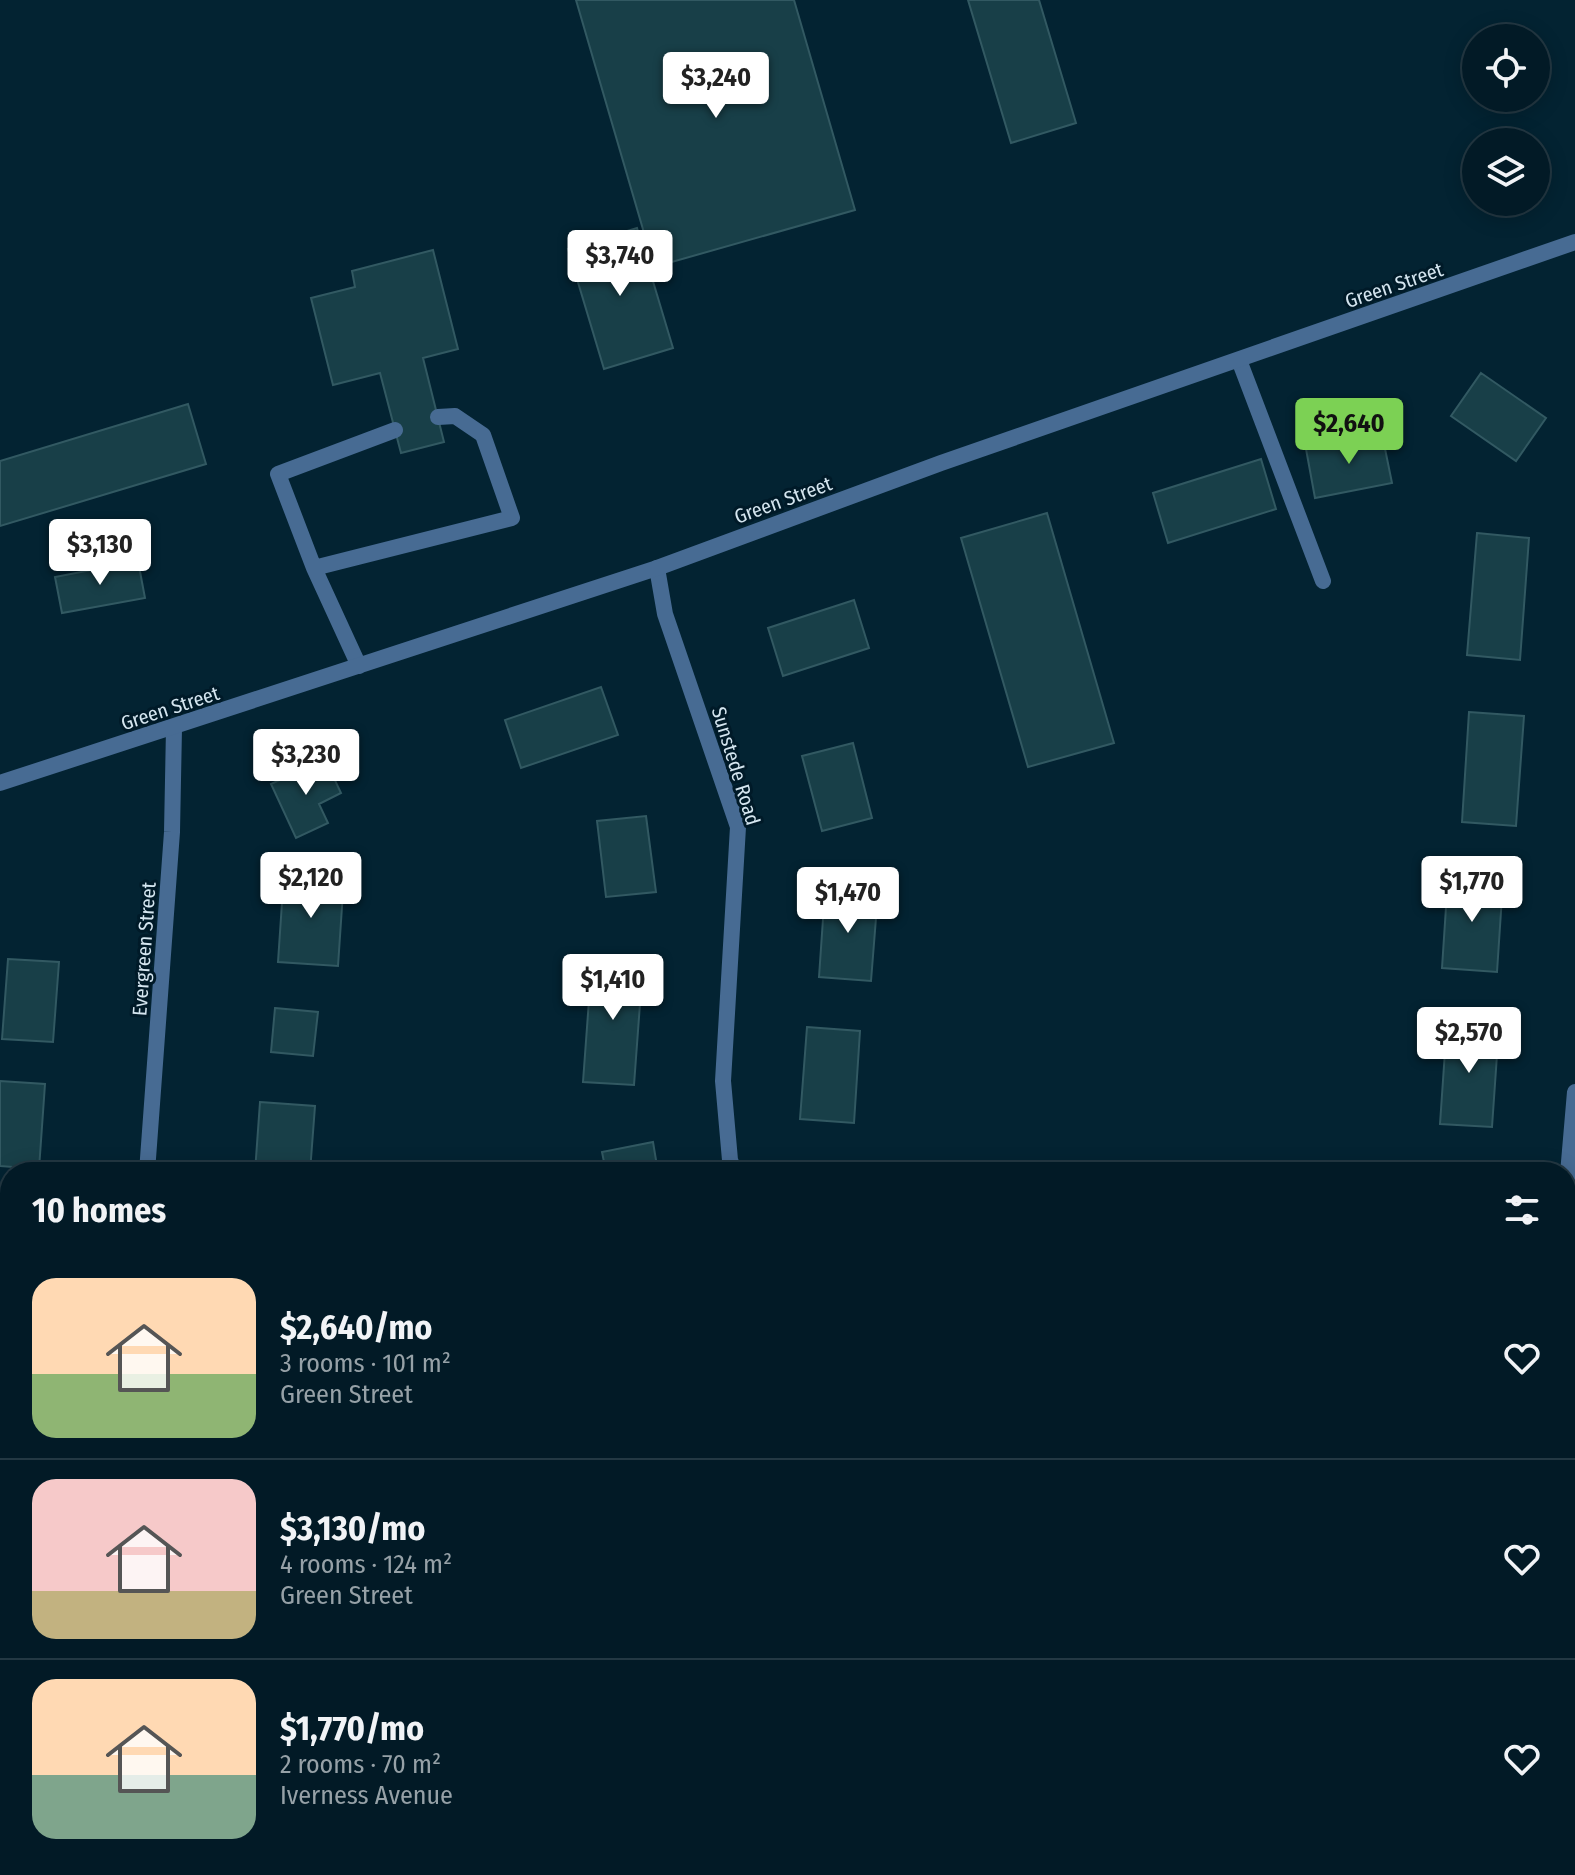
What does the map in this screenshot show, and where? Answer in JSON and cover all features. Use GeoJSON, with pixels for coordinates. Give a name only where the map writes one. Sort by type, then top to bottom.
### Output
{"type":"FeatureCollection","features":[{"type":"Feature","properties":{"kind":"street","name":"Green Street"},"geometry":{"type":"LineString","coordinates":[[0,783],[657,568],[941,463],[1575,242]]}},
{"type":"Feature","properties":{"kind":"street"},"geometry":{"type":"LineString","coordinates":[[1239,360],[1323,581]]}},
{"type":"Feature","properties":{"kind":"street"},"geometry":{"type":"LineString","coordinates":[[314,568],[512,518],[483,435],[455,416],[438,417]]}},
{"type":"Feature","properties":{"kind":"street"},"geometry":{"type":"LineString","coordinates":[[359,666],[314,568],[278,474],[395,430]]}},
{"type":"Feature","properties":{"kind":"street","name":"Sunstede Road"},"geometry":{"type":"LineString","coordinates":[[657,568],[665,614],[738,827],[723,1081],[731,1162]]}},
{"type":"Feature","properties":{"kind":"street","name":"Evergreen Street"},"geometry":{"type":"LineString","coordinates":[[148,1162],[172,832],[174,728]]}},
{"type":"Feature","properties":{"kind":"street"},"geometry":{"type":"LineString","coordinates":[[1569,1162],[1575,1092]]}},
{"type":"Feature","properties":{"kind":"building"},"geometry":{"type":"Polygon","coordinates":[[[576,0],[794,0],[855,210],[654,267],[576,0]]]}},
{"type":"Feature","properties":{"kind":"building"},"geometry":{"type":"Polygon","coordinates":[[[968,0],[1039,0],[1076,123],[1011,143],[968,0]]]}},
{"type":"Feature","properties":{"kind":"building"},"geometry":{"type":"Polygon","coordinates":[[[637,228],[673,348],[604,369],[568,249],[637,228]]]}},
{"type":"Feature","properties":{"kind":"building"},"geometry":{"type":"Polygon","coordinates":[[[433,250],[458,349],[423,358],[444,442],[401,453],[380,373],[333,385],[311,298],[355,287],[352,271],[433,250]]]}},
{"type":"Feature","properties":{"kind":"building"},"geometry":{"type":"Polygon","coordinates":[[[1481,373],[1546,418],[1516,461],[1451,416],[1481,373]]]}},
{"type":"Feature","properties":{"kind":"building"},"geometry":{"type":"Polygon","coordinates":[[[188,404],[206,464],[0,526],[0,461],[188,404]]]}},
{"type":"Feature","properties":{"kind":"building"},"geometry":{"type":"Polygon","coordinates":[[[1382,434],[1392,483],[1315,498],[1306,449],[1382,434]]]}},
{"type":"Feature","properties":{"kind":"building"},"geometry":{"type":"Polygon","coordinates":[[[1261,459],[1276,509],[1168,543],[1153,493],[1261,459]]]}},
{"type":"Feature","properties":{"kind":"building"},"geometry":{"type":"Polygon","coordinates":[[[1047,513],[1114,743],[1028,767],[961,538],[1047,513]]]}},
{"type":"Feature","properties":{"kind":"building"},"geometry":{"type":"Polygon","coordinates":[[[1477,533],[1529,538],[1520,660],[1467,655],[1477,533]]]}},
{"type":"Feature","properties":{"kind":"building"},"geometry":{"type":"Polygon","coordinates":[[[138,561],[145,598],[62,613],[55,577],[138,561]]]}},
{"type":"Feature","properties":{"kind":"building"},"geometry":{"type":"Polygon","coordinates":[[[854,600],[869,648],[783,676],[768,628],[854,600]]]}},
{"type":"Feature","properties":{"kind":"building"},"geometry":{"type":"Polygon","coordinates":[[[601,687],[618,735],[521,768],[505,720],[601,687]]]}},
{"type":"Feature","properties":{"kind":"building"},"geometry":{"type":"Polygon","coordinates":[[[1469,712],[1524,716],[1516,826],[1462,822],[1469,712]]]}},
{"type":"Feature","properties":{"kind":"building"},"geometry":{"type":"Polygon","coordinates":[[[853,743],[872,818],[822,831],[802,756],[853,743]]]}},
{"type":"Feature","properties":{"kind":"building"},"geometry":{"type":"Polygon","coordinates":[[[325,759],[341,793],[319,804],[328,823],[296,838],[271,784],[325,759]]]}},
{"type":"Feature","properties":{"kind":"building"},"geometry":{"type":"Polygon","coordinates":[[[646,816],[656,892],[606,897],[597,821],[646,816]]]}},
{"type":"Feature","properties":{"kind":"building"},"geometry":{"type":"Polygon","coordinates":[[[284,873],[344,877],[338,966],[278,962],[284,873]]]}},
{"type":"Feature","properties":{"kind":"building"},"geometry":{"type":"Polygon","coordinates":[[[1448,877],[1503,881],[1497,972],[1442,968],[1448,877]]]}},
{"type":"Feature","properties":{"kind":"building"},"geometry":{"type":"Polygon","coordinates":[[[825,890],[878,893],[871,981],[819,977],[825,890]]]}},
{"type":"Feature","properties":{"kind":"building"},"geometry":{"type":"Polygon","coordinates":[[[8,959],[59,962],[53,1042],[2,1039],[8,959]]]}},
{"type":"Feature","properties":{"kind":"building"},"geometry":{"type":"Polygon","coordinates":[[[592,959],[643,963],[634,1085],[583,1082],[592,959]]]}},
{"type":"Feature","properties":{"kind":"building"},"geometry":{"type":"Polygon","coordinates":[[[275,1008],[318,1012],[313,1056],[271,1052],[275,1008]]]}},
{"type":"Feature","properties":{"kind":"building"},"geometry":{"type":"Polygon","coordinates":[[[1447,1022],[1499,1026],[1492,1127],[1440,1124],[1447,1022]]]}},
{"type":"Feature","properties":{"kind":"building"},"geometry":{"type":"Polygon","coordinates":[[[807,1027],[860,1031],[854,1123],[800,1119],[807,1027]]]}},
{"type":"Feature","properties":{"kind":"building"},"geometry":{"type":"Polygon","coordinates":[[[0,1081],[45,1084],[39,1162],[0,1162],[0,1081]]]}},
{"type":"Feature","properties":{"kind":"building"},"geometry":{"type":"Polygon","coordinates":[[[260,1102],[315,1106],[311,1162],[256,1162],[260,1102]]]}},
{"type":"Feature","properties":{"kind":"building"},"geometry":{"type":"Polygon","coordinates":[[[653,1142],[656,1162],[604,1162],[602,1152],[653,1142]]]}}]}
